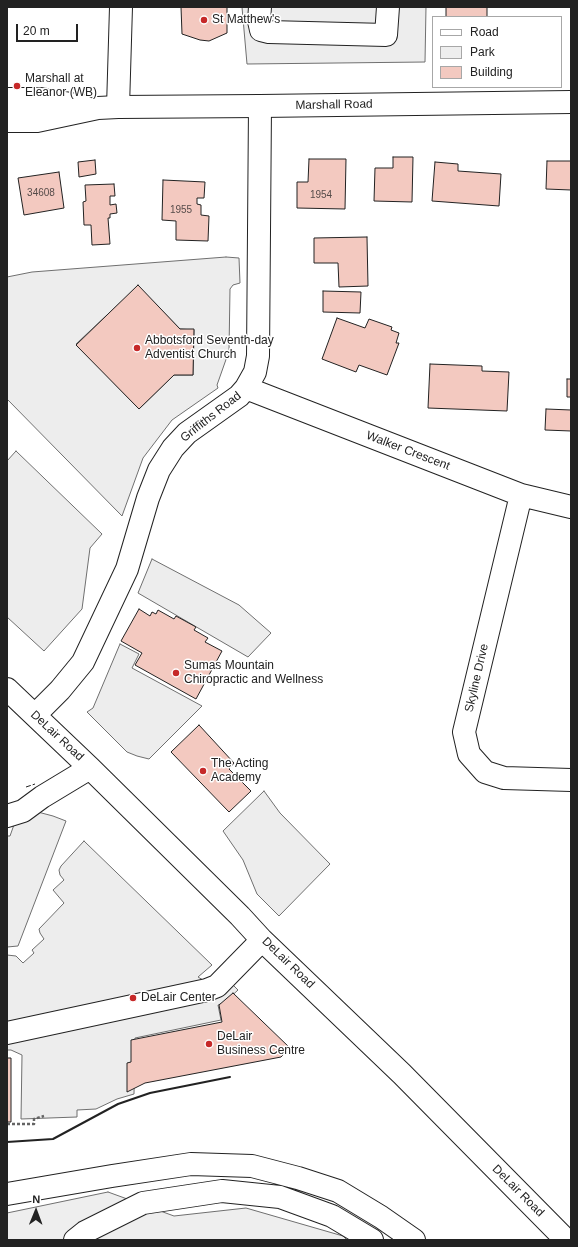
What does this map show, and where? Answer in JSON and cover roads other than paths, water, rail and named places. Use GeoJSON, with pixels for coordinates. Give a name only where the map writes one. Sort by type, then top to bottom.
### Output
{"type":"FeatureCollection","features":[{"type":"Feature","properties":{"kind":"main road"},"geometry":{"type":"LineString","coordinates":[[108,107],[121,7]]}},
{"type":"Feature","properties":{"kind":"main road"},"geometry":{"type":"LineString","coordinates":[[260,7],[259,21],[261,30],[268,32],[386,35],[388,7]]}},
{"type":"Feature","properties":{"kind":"main road","name":"Marshall Road"},"geometry":{"type":"LineString","coordinates":[[7,99],[41,99],[108,107],[571,102]]}},
{"type":"Feature","properties":{"kind":"main road","name":"Griffiths Road"},"geometry":{"type":"LineString","coordinates":[[35,715],[60,690],[83,662],[127,569],[148,498],[159,470],[173,448],[187,433],[240,396],[255,372],[258,356],[260,106]]}},
{"type":"Feature","properties":{"kind":"main road","name":"Marshall Road"},"geometry":{"type":"LineString","coordinates":[[7,121],[37,121],[108,107]]}},
{"type":"Feature","properties":{"kind":"main road","name":"Walker Crescent"},"geometry":{"type":"LineString","coordinates":[[246,388],[521,495],[571,507]]}},
{"type":"Feature","properties":{"kind":"main road","name":"Skyline Drive"},"geometry":{"type":"LineString","coordinates":[[521,495],[464,732],[469,754],[485,772],[504,778],[571,780]]}},
{"type":"Feature","properties":{"kind":"main road","name":"DeLair Road"},"geometry":{"type":"LineString","coordinates":[[7,689],[90,768],[240,916],[262,940],[391,1063],[566,1240]]}},
{"type":"Feature","properties":{"kind":"main road"},"geometry":{"type":"LineString","coordinates":[[7,816],[23,811],[42,797],[90,768]]}},
{"type":"Feature","properties":{"kind":"main road"},"geometry":{"type":"LineString","coordinates":[[7,803],[22,798],[42,797]]}},
{"type":"Feature","properties":{"kind":"main road"},"geometry":{"type":"LineString","coordinates":[[7,1033],[207,990],[217,986],[262,940]]}},
{"type":"Feature","properties":{"kind":"main road"},"geometry":{"type":"LineString","coordinates":[[7,1194],[191,1164],[252,1166],[298,1178],[338,1191],[381,1216],[414,1240]]}},
{"type":"Feature","properties":{"kind":"main road"},"geometry":{"type":"LineString","coordinates":[[75,1240],[85,1232],[143,1203],[222,1191],[280,1197],[332,1216],[372,1240]]}},
{"type":"Feature","properties":{"kind":"place","name":"St Matthew's"},"geometry":{"type":"Point","coordinates":[204,20]}},
{"type":"Feature","properties":{"kind":"place","name":"Marshall at Eleanor (WB)"},"geometry":{"type":"Point","coordinates":[17,86]}},
{"type":"Feature","properties":{"kind":"place","name":"Abbotsford Seventh-day Adventist Church"},"geometry":{"type":"Point","coordinates":[137,348]}},
{"type":"Feature","properties":{"kind":"place","name":"Sumas Mountain Chiropractic and Wellness"},"geometry":{"type":"Point","coordinates":[176,673]}},
{"type":"Feature","properties":{"kind":"place","name":"The Acting Academy"},"geometry":{"type":"Point","coordinates":[203,771]}},
{"type":"Feature","properties":{"kind":"place","name":"DeLair Center"},"geometry":{"type":"Point","coordinates":[133,998]}},
{"type":"Feature","properties":{"kind":"place","name":"DeLair Business Centre"},"geometry":{"type":"Point","coordinates":[209,1044]}}]}
